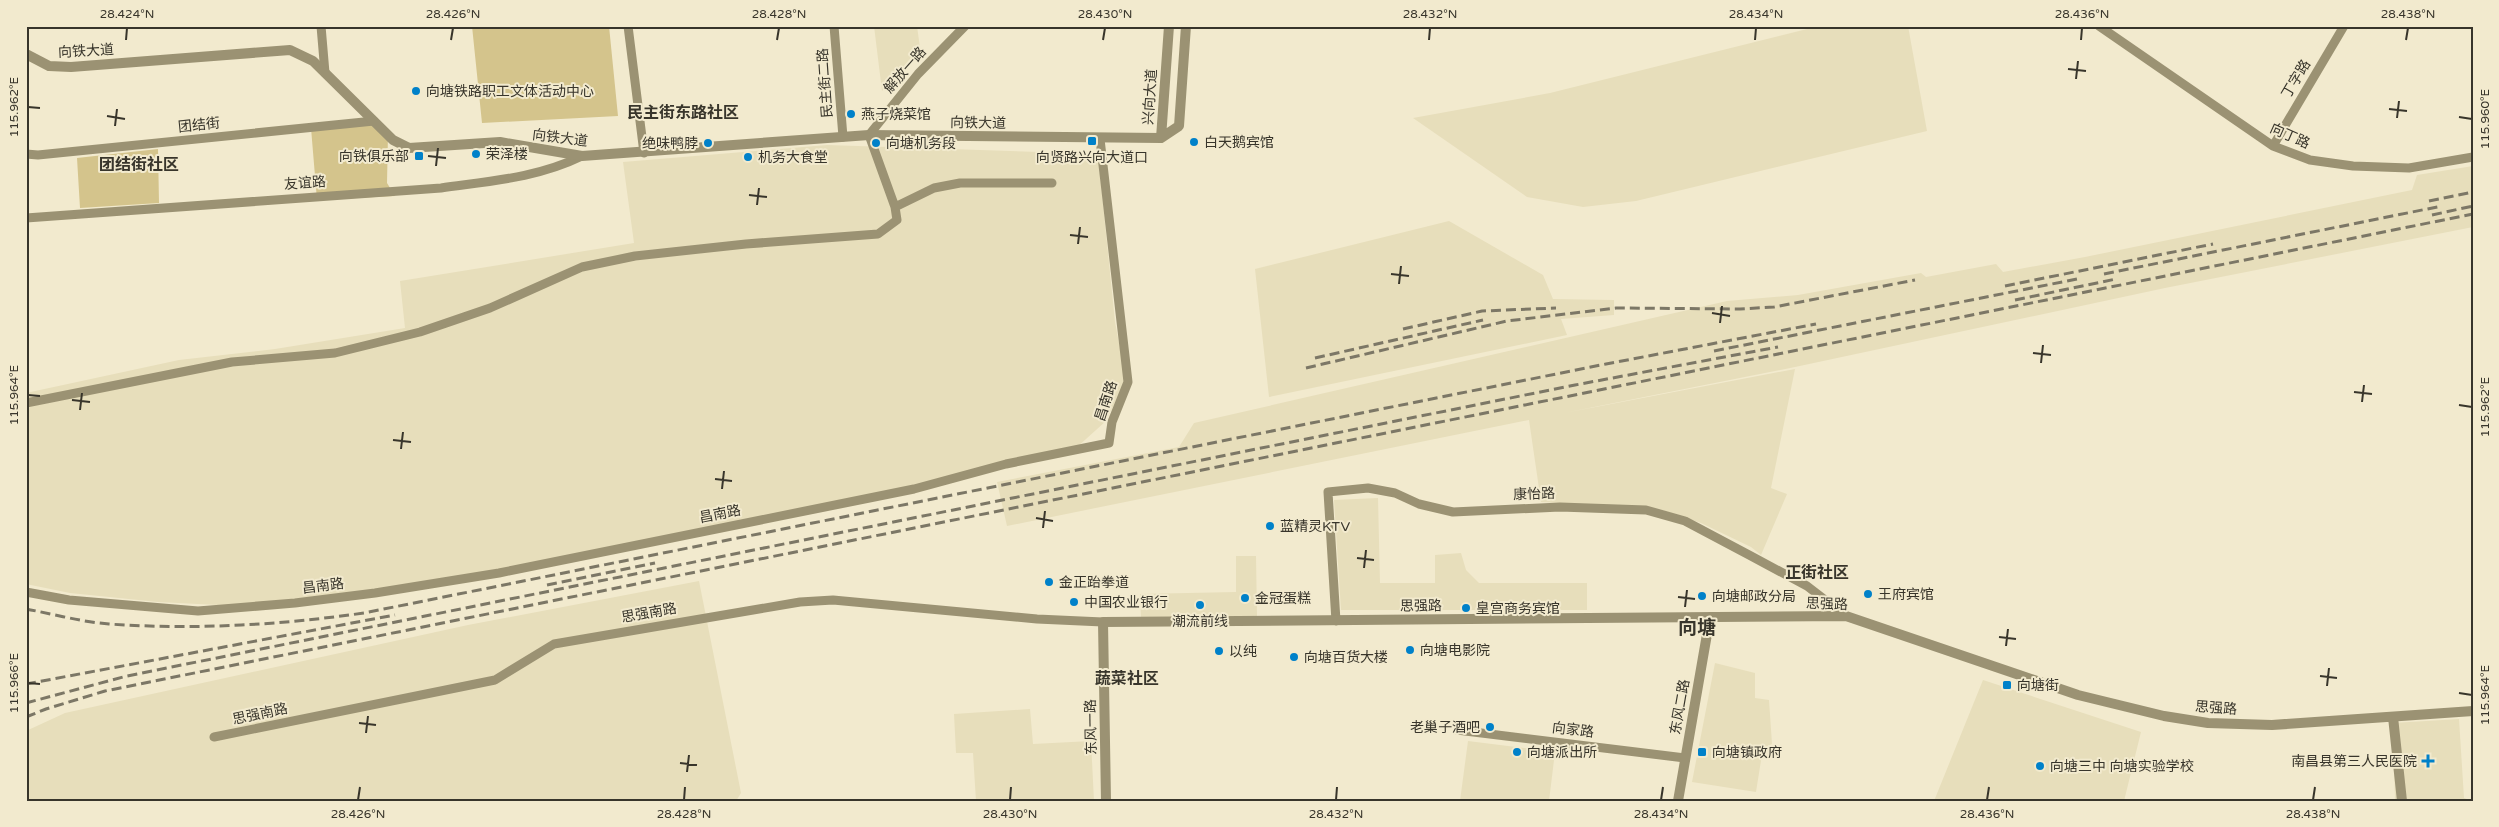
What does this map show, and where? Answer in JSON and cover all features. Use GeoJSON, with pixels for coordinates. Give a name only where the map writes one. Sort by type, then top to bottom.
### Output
{"type":"FeatureCollection","features":[{"type":"Feature","properties":{"kind":"street"},"geometry":{"type":"LineString","coordinates":[[321,26],[325,73]]}},
{"type":"Feature","properties":{"kind":"street"},"geometry":{"type":"LineString","coordinates":[[628,26],[644,154]]}},
{"type":"Feature","properties":{"kind":"street","name":"民主街二路"},"geometry":{"type":"LineString","coordinates":[[834,26],[843,138]]}},
{"type":"Feature","properties":{"kind":"street","name":"解放一路"},"geometry":{"type":"LineString","coordinates":[[869,135],[918,74],[965,26]]}},
{"type":"Feature","properties":{"kind":"street","name":"兴向大道"},"geometry":{"type":"LineString","coordinates":[[1161,138],[1169,26]]}},
{"type":"Feature","properties":{"kind":"street","name":"兴向大道"},"geometry":{"type":"LineString","coordinates":[[1161,138],[1180,126],[1186,26]]}},
{"type":"Feature","properties":{"kind":"street","name":"向丁路"},"geometry":{"type":"LineString","coordinates":[[2099,26],[2273,146],[2310,160],[2353,166],[2409,168],[2473,156]]}},
{"type":"Feature","properties":{"kind":"street","name":"丁字路"},"geometry":{"type":"LineString","coordinates":[[2273,146],[2344,26]]}},
{"type":"Feature","properties":{"kind":"street","name":"向铁大道"},"geometry":{"type":"LineString","coordinates":[[26,54],[49,66],[71,67],[290,50],[313,61],[393,140],[409,148],[500,142],[582,156],[644,154],[869,135],[1100,139],[1161,138]]}},
{"type":"Feature","properties":{"kind":"street","name":"团结街"},"geometry":{"type":"LineString","coordinates":[[26,154],[38,155],[374,121]]}},
{"type":"Feature","properties":{"kind":"street"},"geometry":{"type":"LineString","coordinates":[[26,403],[232,362],[335,352],[363,346],[420,332],[490,308],[582,267],[635,256],[746,244],[878,234],[897,220],[895,207],[869,135]]}},
{"type":"Feature","properties":{"kind":"street","name":"昌南路"},"geometry":{"type":"LineString","coordinates":[[26,592],[69,600],[198,611],[295,604],[375,593],[499,573],[904,491],[1006,464],[1109,443],[1112,422],[1128,382],[1100,139]]}},
{"type":"Feature","properties":{"kind":"street","name":"友谊路"},"geometry":{"type":"LineString","coordinates":[[26,218],[441,188],[502,180],[556,169],[582,156]]}},
{"type":"Feature","properties":{"kind":"street"},"geometry":{"type":"LineString","coordinates":[[895,207],[934,188],[960,183],[1052,183]]}},
{"type":"Feature","properties":{"kind":"street","name":"康怡路"},"geometry":{"type":"LineString","coordinates":[[1336,621],[1328,492],[1368,488],[1395,493],[1419,504],[1453,512],[1560,507],[1646,510],[1685,521],[1807,586],[1846,616]]}},
{"type":"Feature","properties":{"kind":"street","name":"思强南路"},"geometry":{"type":"LineString","coordinates":[[214,737],[495,680],[554,644],[800,602],[833,600],[1037,619],[1103,622]]}},
{"type":"Feature","properties":{"kind":"street","name":"思强路"},"geometry":{"type":"LineString","coordinates":[[1103,622],[1846,616],[2078,695],[2164,716],[2208,723],[2272,725],[2473,711]]}},
{"type":"Feature","properties":{"kind":"street","name":"东风二路"},"geometry":{"type":"LineString","coordinates":[[1678,801],[1710,617]]}},
{"type":"Feature","properties":{"kind":"street","name":"东风一路"},"geometry":{"type":"LineString","coordinates":[[1103,622],[1106,801]]}},
{"type":"Feature","properties":{"kind":"street"},"geometry":{"type":"LineString","coordinates":[[2393,717],[2402,801]]}},
{"type":"Feature","properties":{"kind":"street","name":"向家路"},"geometry":{"type":"LineString","coordinates":[[1457,730],[1685,758]]}},
{"type":"Feature","properties":{"kind":"shaded area"},"geometry":{"type":"Polygon","coordinates":[[[472,26],[609,26],[618,116],[482,123],[472,26]]]}},
{"type":"Feature","properties":{"kind":"shaded area"},"geometry":{"type":"Polygon","coordinates":[[[874,26],[917,26],[920,48],[882,91],[874,26]]]}},
{"type":"Feature","properties":{"kind":"shaded area"},"geometry":{"type":"Polygon","coordinates":[[[1819,26],[1908,26],[1927,131],[1636,201],[1583,207],[1527,197],[1413,118],[1550,93],[1819,26]]]}},
{"type":"Feature","properties":{"kind":"shaded area"},"geometry":{"type":"Polygon","coordinates":[[[376,123],[388,134],[387,183],[395,196],[317,200],[311,128],[376,123]]]}},
{"type":"Feature","properties":{"kind":"shaded area","name":"向塘机务段"},"geometry":{"type":"Polygon","coordinates":[[[827,145],[1098,154],[1115,322],[1126,380],[1106,421],[1076,448],[865,497],[482,576],[238,606],[158,602],[70,593],[26,584],[26,393],[179,360],[275,349],[405,328],[400,281],[634,243],[623,162],[827,145]]]}},
{"type":"Feature","properties":{"kind":"shaded area"},"geometry":{"type":"Polygon","coordinates":[[[158,149],[159,203],[80,208],[77,158],[158,149]]]}},
{"type":"Feature","properties":{"kind":"shaded area"},"geometry":{"type":"Polygon","coordinates":[[[2473,166],[2473,227],[2165,288],[1795,367],[1564,413],[1795,369],[1771,488],[1787,494],[1761,555],[1751,547],[1701,523],[1659,509],[1541,502],[1529,420],[1007,526],[997,482],[1179,447],[1194,423],[1727,301],[1798,295],[1921,273],[1926,277],[1996,264],[2003,272],[2412,190],[2417,175],[2473,166]]]}},
{"type":"Feature","properties":{"kind":"shaded area"},"geometry":{"type":"Polygon","coordinates":[[[1449,221],[1543,275],[1553,299],[1614,300],[1614,315],[1561,319],[1567,335],[1269,397],[1255,269],[1449,221]]]}},
{"type":"Feature","properties":{"kind":"shaded area"},"geometry":{"type":"Polygon","coordinates":[[[1378,498],[1380,583],[1435,583],[1435,555],[1461,553],[1466,570],[1479,583],[1587,583],[1587,610],[1341,610],[1334,500],[1378,498]]]}},
{"type":"Feature","properties":{"kind":"shaded area"},"geometry":{"type":"Polygon","coordinates":[[[1236,556],[1256,556],[1257,616],[1141,618],[1140,594],[1236,592],[1236,556]]]}},
{"type":"Feature","properties":{"kind":"shaded area"},"geometry":{"type":"Polygon","coordinates":[[[699,581],[741,793],[736,801],[26,801],[26,731],[65,713],[468,625],[699,581]]]}},
{"type":"Feature","properties":{"kind":"shaded area"},"geometry":{"type":"Polygon","coordinates":[[[1715,663],[1755,673],[1755,698],[1769,700],[1772,744],[1763,748],[1756,792],[1692,782],[1715,663]]]}},
{"type":"Feature","properties":{"kind":"shaded area","name":"向塘三中 向塘实验学校"},"geometry":{"type":"Polygon","coordinates":[[[1983,680],[2141,732],[2124,801],[1934,801],[1983,680]]]}},
{"type":"Feature","properties":{"kind":"shaded area"},"geometry":{"type":"Polygon","coordinates":[[[1030,709],[1033,744],[1091,741],[1094,801],[976,801],[973,753],[956,753],[954,714],[1030,709]]]}},
{"type":"Feature","properties":{"kind":"shaded area","name":"南昌县第三人民医院"},"geometry":{"type":"Polygon","coordinates":[[[2459,719],[2464,798],[2473,801],[2395,801],[2393,723],[2459,719]]]}},
{"type":"Feature","properties":{"kind":"shaded area","name":"向塘派出所"},"geometry":{"type":"Polygon","coordinates":[[[1468,741],[1555,752],[1549,801],[1460,801],[1468,741]]]}},
{"type":"Feature","properties":{"kind":"railway"},"geometry":{"type":"LineString","coordinates":[[2429,201],[2473,192]]}},
{"type":"Feature","properties":{"kind":"railway"},"geometry":{"type":"LineString","coordinates":[[2104,274],[2442,206]]}},
{"type":"Feature","properties":{"kind":"railway"},"geometry":{"type":"LineString","coordinates":[[2432,215],[2473,206]]}},
{"type":"Feature","properties":{"kind":"railway"},"geometry":{"type":"LineString","coordinates":[[26,717],[105,691],[2473,214]]}},
{"type":"Feature","properties":{"kind":"railway"},"geometry":{"type":"LineString","coordinates":[[2005,286],[2213,244]]}},
{"type":"Feature","properties":{"kind":"railway"},"geometry":{"type":"LineString","coordinates":[[1714,351],[2077,279]]}},
{"type":"Feature","properties":{"kind":"railway"},"geometry":{"type":"LineString","coordinates":[[2015,300],[2116,279]]}},
{"type":"Feature","properties":{"kind":"railway"},"geometry":{"type":"LineString","coordinates":[[1306,368],[1507,321],[1616,308],[1740,309],[1774,307],[1915,280]]}},
{"type":"Feature","properties":{"kind":"railway"},"geometry":{"type":"LineString","coordinates":[[1403,329],[1482,311],[1556,308]]}},
{"type":"Feature","properties":{"kind":"railway"},"geometry":{"type":"LineString","coordinates":[[1315,358],[1483,320]]}},
{"type":"Feature","properties":{"kind":"railway"},"geometry":{"type":"LineString","coordinates":[[26,609],[78,620],[141,626],[237,625],[300,621],[364,613],[1606,364],[1816,324]]}},
{"type":"Feature","properties":{"kind":"railway"},"geometry":{"type":"LineString","coordinates":[[26,703],[127,676],[1575,385],[1778,347]]}},
{"type":"Feature","properties":{"kind":"railway"},"geometry":{"type":"LineString","coordinates":[[547,585],[655,563]]}},
{"type":"Feature","properties":{"kind":"railway"},"geometry":{"type":"LineString","coordinates":[[26,684],[395,615]]}},
{"type":"Feature","properties":{"kind":"place","name":"向塘铁路职工文体活动中心"},"geometry":{"type":"Point","coordinates":[416,91]}},
{"type":"Feature","properties":{"kind":"place","name":"燕子烧菜馆"},"geometry":{"type":"Point","coordinates":[851,114]}},
{"type":"Feature","properties":{"kind":"place","name":"向贤路兴向大道口"},"geometry":{"type":"Point","coordinates":[1092,141]}},
{"type":"Feature","properties":{"kind":"place","name":"白天鹅宾馆"},"geometry":{"type":"Point","coordinates":[1194,142]}},
{"type":"Feature","properties":{"kind":"place","name":"绝味鸭脖"},"geometry":{"type":"Point","coordinates":[708,143]}},
{"type":"Feature","properties":{"kind":"place","name":"向塘机务段"},"geometry":{"type":"Point","coordinates":[876,143]}},
{"type":"Feature","properties":{"kind":"place","name":"荣泽楼"},"geometry":{"type":"Point","coordinates":[476,154]}},
{"type":"Feature","properties":{"kind":"place","name":"向铁俱乐部"},"geometry":{"type":"Point","coordinates":[419,156]}},
{"type":"Feature","properties":{"kind":"place","name":"机务大食堂"},"geometry":{"type":"Point","coordinates":[748,157]}},
{"type":"Feature","properties":{"kind":"place","name":"蓝精灵KTV"},"geometry":{"type":"Point","coordinates":[1270,526]}},
{"type":"Feature","properties":{"kind":"place","name":"金正跆拳道"},"geometry":{"type":"Point","coordinates":[1049,582]}},
{"type":"Feature","properties":{"kind":"place","name":"王府宾馆"},"geometry":{"type":"Point","coordinates":[1868,594]}},
{"type":"Feature","properties":{"kind":"place","name":"向塘邮政分局"},"geometry":{"type":"Point","coordinates":[1702,596]}},
{"type":"Feature","properties":{"kind":"place","name":"金冠蛋糕"},"geometry":{"type":"Point","coordinates":[1245,598]}},
{"type":"Feature","properties":{"kind":"place","name":"中国农业银行"},"geometry":{"type":"Point","coordinates":[1074,602]}},
{"type":"Feature","properties":{"kind":"place","name":"潮流前线"},"geometry":{"type":"Point","coordinates":[1200,605]}},
{"type":"Feature","properties":{"kind":"place","name":"皇宫商务宾馆"},"geometry":{"type":"Point","coordinates":[1466,608]}},
{"type":"Feature","properties":{"kind":"place","name":"向塘电影院"},"geometry":{"type":"Point","coordinates":[1410,650]}},
{"type":"Feature","properties":{"kind":"place","name":"以纯"},"geometry":{"type":"Point","coordinates":[1219,651]}},
{"type":"Feature","properties":{"kind":"place","name":"向塘百货大楼"},"geometry":{"type":"Point","coordinates":[1294,657]}},
{"type":"Feature","properties":{"kind":"place","name":"向塘街"},"geometry":{"type":"Point","coordinates":[2007,685]}},
{"type":"Feature","properties":{"kind":"place","name":"老巢子酒吧"},"geometry":{"type":"Point","coordinates":[1490,727]}},
{"type":"Feature","properties":{"kind":"place","name":"向塘派出所"},"geometry":{"type":"Point","coordinates":[1517,752]}},
{"type":"Feature","properties":{"kind":"place","name":"向塘镇政府"},"geometry":{"type":"Point","coordinates":[1702,752]}},
{"type":"Feature","properties":{"kind":"place","name":"南昌县第三人民医院"},"geometry":{"type":"Point","coordinates":[2428,761]}},
{"type":"Feature","properties":{"kind":"place","name":"向塘三中 向塘实验学校"},"geometry":{"type":"Point","coordinates":[2040,766]}},
{"type":"Feature","properties":{"kind":"district","name":"民主街东路社区"},"geometry":{"type":"Point","coordinates":[683,113]}},
{"type":"Feature","properties":{"kind":"district","name":"团结街社区"},"geometry":{"type":"Point","coordinates":[139,165]}},
{"type":"Feature","properties":{"kind":"district","name":"正街社区"},"geometry":{"type":"Point","coordinates":[1817,573]}},
{"type":"Feature","properties":{"kind":"district","name":"向塘"},"geometry":{"type":"Point","coordinates":[1697,628]}},
{"type":"Feature","properties":{"kind":"district","name":"蔬菜社区"},"geometry":{"type":"Point","coordinates":[1127,679]}}]}
